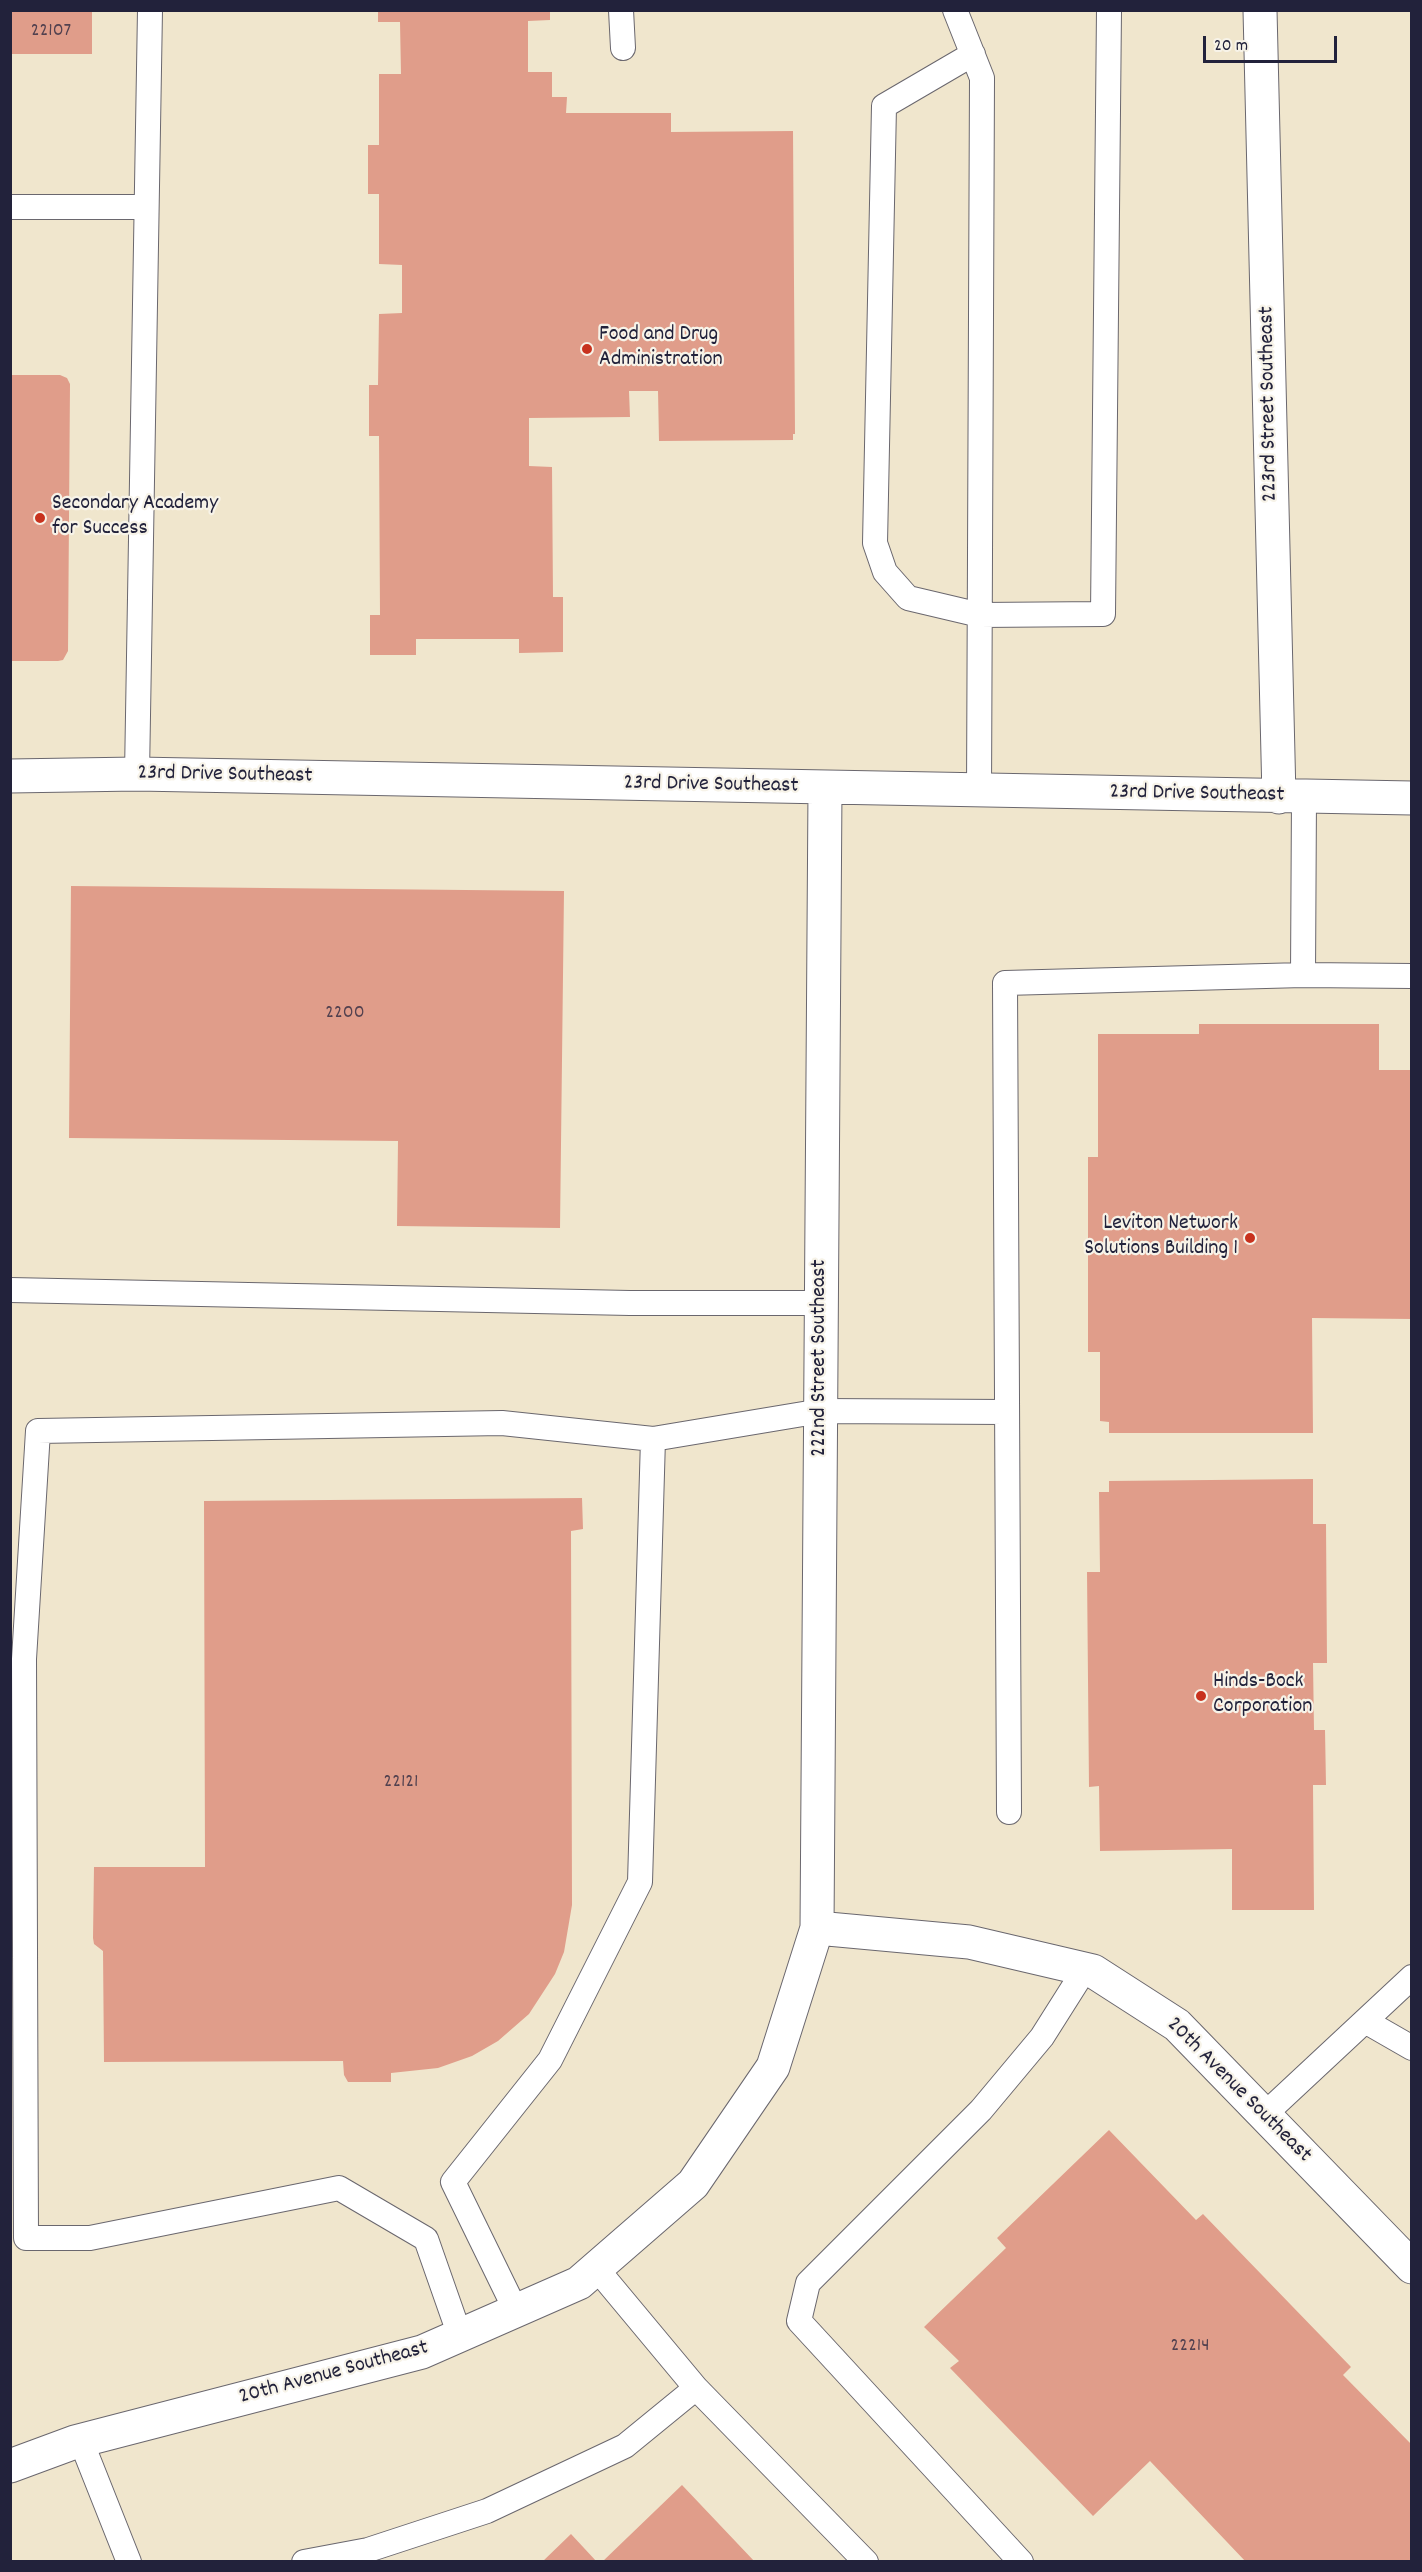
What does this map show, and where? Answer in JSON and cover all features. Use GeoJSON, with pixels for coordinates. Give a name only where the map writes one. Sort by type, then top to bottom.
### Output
{"type":"FeatureCollection","features":[{"type":"Feature","properties":{"kind":"street","name":"223rd Street Southeast"},"geometry":{"type":"LineString","coordinates":[[1260,10],[1291,797]]}},
{"type":"Feature","properties":{"kind":"street","name":"23rd Drive Southeast"},"geometry":{"type":"LineString","coordinates":[[10,776],[137,774],[979,792],[1412,798]]}},
{"type":"Feature","properties":{"kind":"street","name":"222nd Street Southeast"},"geometry":{"type":"LineString","coordinates":[[817,1928],[825,789]]}},
{"type":"Feature","properties":{"kind":"street","name":"20th Avenue Southeast"},"geometry":{"type":"LineString","coordinates":[[10,2466],[81,2441],[422,2352],[579,2283],[693,2184],[773,2067],[817,1928],[969,1942],[1093,1971],[1177,2025],[1412,2267]]}},
{"type":"Feature","properties":{"kind":"lane"},"geometry":{"type":"LineString","coordinates":[[137,774],[150,10]]}},
{"type":"Feature","properties":{"kind":"lane"},"geometry":{"type":"LineString","coordinates":[[621,10],[622,48]]}},
{"type":"Feature","properties":{"kind":"lane"},"geometry":{"type":"LineString","coordinates":[[956,10],[982,78],[979,792]]}},
{"type":"Feature","properties":{"kind":"lane"},"geometry":{"type":"LineString","coordinates":[[973,54],[884,106],[875,543],[885,572],[908,598],[980,615],[1103,614],[1109,10]]}},
{"type":"Feature","properties":{"kind":"lane"},"geometry":{"type":"LineString","coordinates":[[10,207],[146,207]]}},
{"type":"Feature","properties":{"kind":"lane"},"geometry":{"type":"LineString","coordinates":[[1291,797],[1303,975]]}},
{"type":"Feature","properties":{"kind":"lane"},"geometry":{"type":"LineString","coordinates":[[1009,1812],[1005,983],[1303,975],[1412,976]]}},
{"type":"Feature","properties":{"kind":"lane"},"geometry":{"type":"LineString","coordinates":[[10,1290],[630,1303],[821,1303]]}},
{"type":"Feature","properties":{"kind":"lane"},"geometry":{"type":"LineString","coordinates":[[460,2336],[426,2239],[339,2188],[90,2238],[26,2238],[24,1659],[38,1431],[502,1423],[653,1438],[821,1412],[1006,1412]]}},
{"type":"Feature","properties":{"kind":"lane"},"geometry":{"type":"LineString","coordinates":[[516,2311],[453,2182],[550,2061],[640,1882],[653,1438]]}},
{"type":"Feature","properties":{"kind":"lane"},"geometry":{"type":"LineString","coordinates":[[1022,2562],[799,2321],[808,2283],[981,2110],[1042,2037],[1084,1969]]}},
{"type":"Feature","properties":{"kind":"lane"},"geometry":{"type":"LineString","coordinates":[[1264,2115],[1412,1977]]}},
{"type":"Feature","properties":{"kind":"lane"},"geometry":{"type":"LineString","coordinates":[[1365,2021],[1412,2048]]}},
{"type":"Feature","properties":{"kind":"lane"},"geometry":{"type":"LineString","coordinates":[[596,2268],[696,2388],[866,2562]]}},
{"type":"Feature","properties":{"kind":"lane"},"geometry":{"type":"LineString","coordinates":[[304,2562],[368,2550],[487,2511],[625,2446],[696,2388]]}},
{"type":"Feature","properties":{"kind":"lane"},"geometry":{"type":"LineString","coordinates":[[81,2441],[129,2562]]}},
{"type":"Feature","properties":{"kind":"building"},"geometry":{"type":"Polygon","coordinates":[[[10,10],[92,10],[92,54],[10,54],[10,10]]]}},
{"type":"Feature","properties":{"kind":"building","name":"Food and Drug Administration"},"geometry":{"type":"Polygon","coordinates":[[[378,10],[550,10],[550,20],[528,21],[528,72],[552,72],[552,97],[567,97],[566,113],[671,113],[671,132],[793,131],[795,434],[793,434],[793,440],[659,441],[658,391],[629,391],[630,417],[529,418],[529,466],[552,467],[553,597],[563,597],[563,652],[519,653],[519,639],[416,639],[416,655],[370,655],[370,615],[380,615],[379,436],[369,436],[369,385],[378,385],[379,314],[402,313],[402,265],[379,264],[379,194],[368,194],[368,145],[379,145],[379,74],[401,74],[400,22],[378,22],[378,10]]]}},
{"type":"Feature","properties":{"kind":"building","name":"Secondary Academy for Success"},"geometry":{"type":"Polygon","coordinates":[[[10,375],[60,375],[67,378],[70,384],[68,651],[63,660],[58,661],[10,661],[10,375]]]}},
{"type":"Feature","properties":{"kind":"building"},"geometry":{"type":"Polygon","coordinates":[[[71,886],[564,891],[560,1228],[397,1226],[398,1141],[69,1138],[71,886]]]}},
{"type":"Feature","properties":{"kind":"building","name":"Leviton Network Solutions Building 1"},"geometry":{"type":"Polygon","coordinates":[[[1199,1024],[1379,1024],[1379,1070],[1412,1070],[1412,1319],[1312,1318],[1313,1433],[1109,1433],[1109,1422],[1100,1421],[1100,1352],[1088,1352],[1088,1157],[1098,1157],[1098,1034],[1199,1034],[1199,1024]]]}},
{"type":"Feature","properties":{"kind":"building","name":"Hinds-Bock Corporation"},"geometry":{"type":"Polygon","coordinates":[[[1313,1479],[1313,1524],[1326,1524],[1327,1663],[1313,1663],[1314,1730],[1325,1730],[1326,1785],[1313,1785],[1314,1910],[1232,1910],[1232,1849],[1100,1851],[1099,1786],[1089,1787],[1087,1572],[1100,1572],[1099,1492],[1109,1492],[1109,1481],[1313,1479]]]}},
{"type":"Feature","properties":{"kind":"building"},"geometry":{"type":"Polygon","coordinates":[[[582,1498],[583,1529],[571,1531],[572,1905],[564,1952],[555,1974],[529,2014],[498,2041],[472,2056],[438,2068],[391,2073],[391,2082],[348,2082],[344,2075],[343,2061],[104,2062],[103,1951],[94,1944],[93,1938],[94,1867],[205,1867],[204,1501],[582,1498]]]}},
{"type":"Feature","properties":{"kind":"building"},"geometry":{"type":"Polygon","coordinates":[[[1109,2130],[1196,2220],[1203,2214],[1351,2367],[1343,2375],[1412,2445],[1412,2562],[1246,2562],[1150,2461],[1093,2516],[950,2368],[959,2361],[924,2327],[1006,2248],[997,2238],[1109,2130]]]}},
{"type":"Feature","properties":{"kind":"building"},"geometry":{"type":"Polygon","coordinates":[[[682,2485],[755,2562],[602,2562],[682,2485]]]}},
{"type":"Feature","properties":{"kind":"building"},"geometry":{"type":"Polygon","coordinates":[[[571,2534],[597,2562],[542,2562],[571,2534]]]}},
{"type":"Feature","properties":{"kind":"place","name":"Food and Drug Administration"},"geometry":{"type":"Point","coordinates":[587,349]}},
{"type":"Feature","properties":{"kind":"place","name":"Secondary Academy for Success"},"geometry":{"type":"Point","coordinates":[40,518]}},
{"type":"Feature","properties":{"kind":"place","name":"Leviton Network Solutions Building 1"},"geometry":{"type":"Point","coordinates":[1250,1238]}},
{"type":"Feature","properties":{"kind":"place","name":"Hinds-Bock Corporation"},"geometry":{"type":"Point","coordinates":[1201,1696]}}]}
